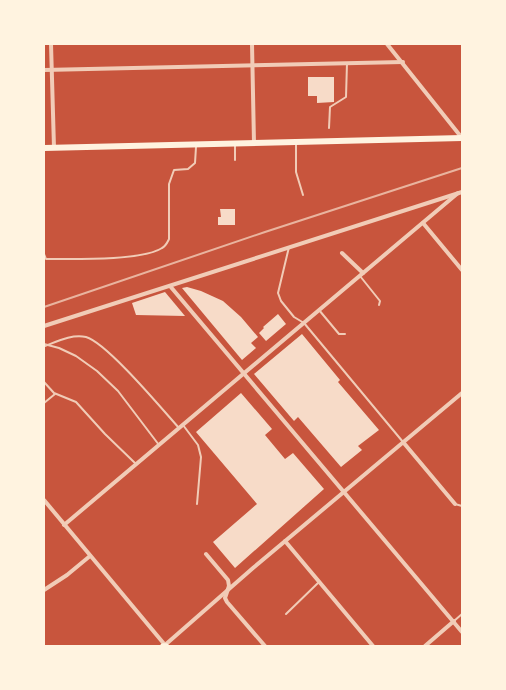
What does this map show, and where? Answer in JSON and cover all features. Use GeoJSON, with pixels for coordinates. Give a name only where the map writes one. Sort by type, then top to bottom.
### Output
{"type":"FeatureCollection","features":[{"type":"Feature","properties":{"kind":"main road"},"geometry":{"type":"LineString","coordinates":[[44,148],[462,138]]}},
{"type":"Feature","properties":{"kind":"street"},"geometry":{"type":"LineString","coordinates":[[51,44],[54,148]]}},
{"type":"Feature","properties":{"kind":"street"},"geometry":{"type":"LineString","coordinates":[[252,44],[254,143]]}},
{"type":"Feature","properties":{"kind":"street"},"geometry":{"type":"LineString","coordinates":[[387,44],[462,138]]}},
{"type":"Feature","properties":{"kind":"street"},"geometry":{"type":"LineString","coordinates":[[44,70],[403,62]]}},
{"type":"Feature","properties":{"kind":"street"},"geometry":{"type":"LineString","coordinates":[[64,525],[460,193]]}},
{"type":"Feature","properties":{"kind":"street"},"geometry":{"type":"LineString","coordinates":[[44,326],[460,193]]}},
{"type":"Feature","properties":{"kind":"street"},"geometry":{"type":"LineString","coordinates":[[422,223],[462,270]]}},
{"type":"Feature","properties":{"kind":"street"},"geometry":{"type":"LineString","coordinates":[[342,252],[362,274]]}},
{"type":"Feature","properties":{"kind":"street"},"geometry":{"type":"LineString","coordinates":[[170,286],[462,632]]}},
{"type":"Feature","properties":{"kind":"street"},"geometry":{"type":"LineString","coordinates":[[44,500],[164,646],[285,541],[462,393]]}},
{"type":"Feature","properties":{"kind":"street"},"geometry":{"type":"LineString","coordinates":[[403,442],[456,504]]}},
{"type":"Feature","properties":{"kind":"street"},"geometry":{"type":"LineString","coordinates":[[285,541],[373,646]]}},
{"type":"Feature","properties":{"kind":"street"},"geometry":{"type":"LineString","coordinates":[[206,554],[228,580],[229,586],[225,598],[227,602],[265,646]]}},
{"type":"Feature","properties":{"kind":"street"},"geometry":{"type":"LineString","coordinates":[[44,590],[67,576],[90,556]]}},
{"type":"Feature","properties":{"kind":"street"},"geometry":{"type":"LineString","coordinates":[[425,646],[454,621]]}},
{"type":"Feature","properties":{"kind":"lane"},"geometry":{"type":"LineString","coordinates":[[329,128],[330,107],[346,97],[347,63]]}},
{"type":"Feature","properties":{"kind":"lane"},"geometry":{"type":"LineString","coordinates":[[296,142],[296,172],[303,195]]}},
{"type":"Feature","properties":{"kind":"lane"},"geometry":{"type":"LineString","coordinates":[[44,254],[46,260],[128,257],[160,250],[166,246],[169,239],[169,184],[174,170],[188,169],[195,162],[196,144]]}},
{"type":"Feature","properties":{"kind":"lane"},"geometry":{"type":"LineString","coordinates":[[235,144],[235,160]]}},
{"type":"Feature","properties":{"kind":"lane"},"geometry":{"type":"LineString","coordinates":[[289,247],[278,293],[282,301],[294,317],[304,323],[403,442]]}},
{"type":"Feature","properties":{"kind":"lane"},"geometry":{"type":"LineString","coordinates":[[362,274],[380,301],[379,305]]}},
{"type":"Feature","properties":{"kind":"lane"},"geometry":{"type":"LineString","coordinates":[[319,310],[339,334],[345,334]]}},
{"type":"Feature","properties":{"kind":"lane"},"geometry":{"type":"LineString","coordinates":[[44,345],[74,336],[88,338],[103,348],[181,426],[198,445],[201,457],[197,504]]}},
{"type":"Feature","properties":{"kind":"lane"},"geometry":{"type":"LineString","coordinates":[[44,345],[59,348],[76,356],[97,370],[118,391],[159,445]]}},
{"type":"Feature","properties":{"kind":"lane"},"geometry":{"type":"LineString","coordinates":[[44,382],[55,394],[76,402],[136,464]]}},
{"type":"Feature","properties":{"kind":"lane"},"geometry":{"type":"LineString","coordinates":[[44,403],[55,394]]}},
{"type":"Feature","properties":{"kind":"lane"},"geometry":{"type":"LineString","coordinates":[[456,504],[462,506]]}},
{"type":"Feature","properties":{"kind":"lane"},"geometry":{"type":"LineString","coordinates":[[286,614],[319,582]]}},
{"type":"Feature","properties":{"kind":"lane"},"geometry":{"type":"LineString","coordinates":[[454,621],[462,614]]}},
{"type":"Feature","properties":{"kind":"building"},"geometry":{"type":"Polygon","coordinates":[[[308,77],[334,77],[334,102],[317,103],[317,96],[308,96],[308,77]]]}},
{"type":"Feature","properties":{"kind":"building"},"geometry":{"type":"Polygon","coordinates":[[[220,209],[235,209],[235,225],[218,225],[218,217],[221,217],[220,209]]]}},
{"type":"Feature","properties":{"kind":"building"},"geometry":{"type":"Polygon","coordinates":[[[187,287],[223,301],[241,317],[258,337],[251,343],[256,348],[242,360],[182,288],[187,287]]]}},
{"type":"Feature","properties":{"kind":"building"},"geometry":{"type":"Polygon","coordinates":[[[165,292],[185,316],[136,315],[132,303],[165,292]]]}},
{"type":"Feature","properties":{"kind":"building"},"geometry":{"type":"Polygon","coordinates":[[[278,314],[286,324],[266,341],[259,333],[278,314]]]}},
{"type":"Feature","properties":{"kind":"building"},"geometry":{"type":"Polygon","coordinates":[[[302,334],[340,380],[338,382],[379,430],[358,446],[362,450],[341,467],[298,417],[294,421],[254,374],[302,334]]]}},
{"type":"Feature","properties":{"kind":"building"},"geometry":{"type":"Polygon","coordinates":[[[241,393],[272,429],[265,435],[285,459],[293,453],[324,489],[235,568],[213,542],[257,504],[196,432],[241,393]]]}},
{"type":"Feature","properties":{"kind":"railway"},"geometry":{"type":"LineString","coordinates":[[44,307],[462,168]]}}]}
